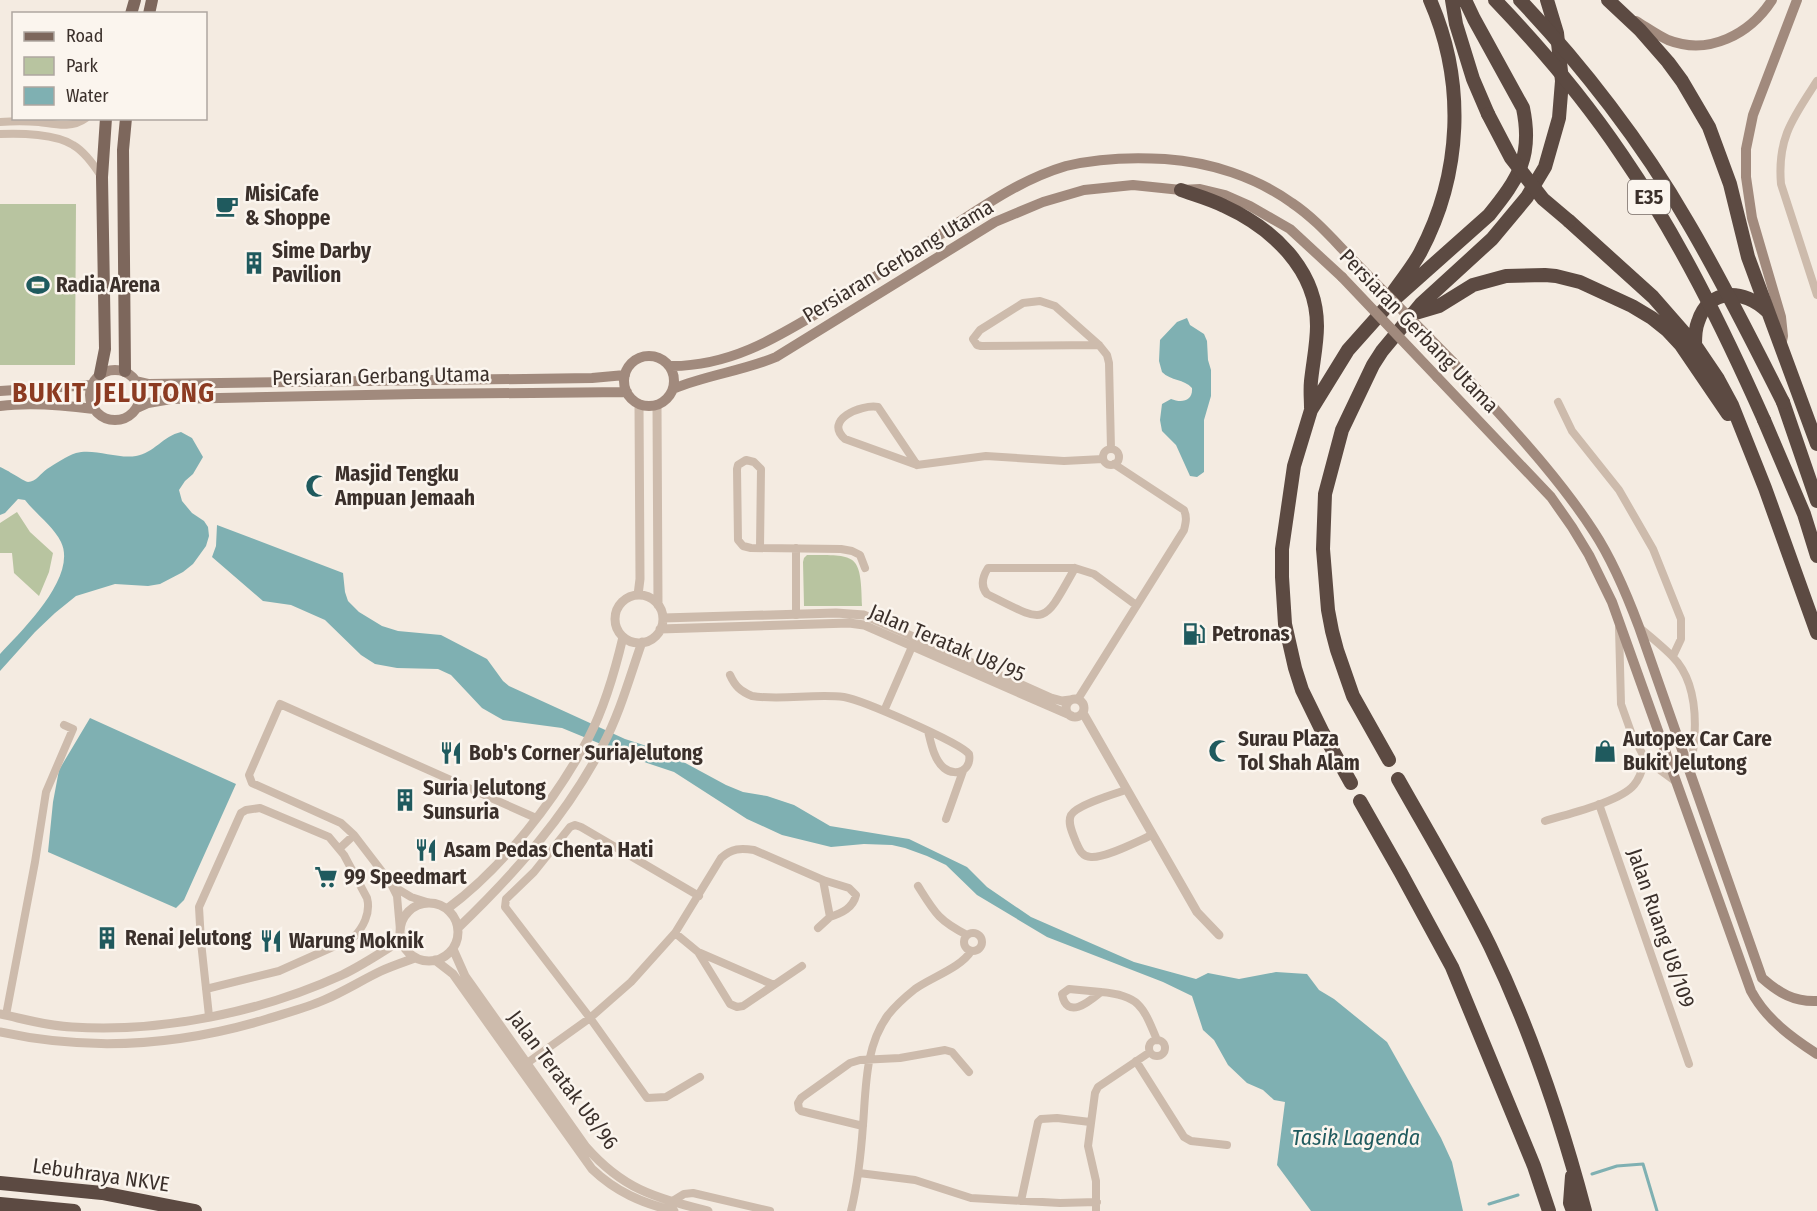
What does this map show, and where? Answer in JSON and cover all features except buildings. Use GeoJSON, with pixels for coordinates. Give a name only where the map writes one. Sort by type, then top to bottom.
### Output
{"type":"FeatureCollection","features":[{"type":"Feature","properties":{"kind":"highway"},"geometry":{"type":"LineString","coordinates":[[1389,304],[1393,293],[1419,255],[1431,231],[1446,189],[1453,156],[1455,109],[1450,72],[1443,33],[1430,0]]}},
{"type":"Feature","properties":{"kind":"highway"},"geometry":{"type":"LineString","coordinates":[[1452,0],[1456,24],[1473,79],[1511,158],[1543,199],[1653,297],[1695,345],[1718,379],[1732,405],[1780,528],[1817,633]]}},
{"type":"Feature","properties":{"kind":"highway"},"geometry":{"type":"LineString","coordinates":[[1351,783],[1302,690],[1294,668],[1284,624],[1282,549],[1294,466],[1311,410],[1348,350],[1389,304],[1489,215],[1522,165],[1527,145],[1523,108],[1465,0]]}},
{"type":"Feature","properties":{"kind":"highway","name":"E35"},"geometry":{"type":"LineString","coordinates":[[1495,0],[1532,39],[1596,118],[1637,177],[1678,246],[1721,326],[1764,420],[1804,514],[1817,556]]}},
{"type":"Feature","properties":{"kind":"highway","name":"E35"},"geometry":{"type":"LineString","coordinates":[[1520,0],[1572,58],[1608,104],[1687,219],[1783,402],[1817,501]]}},
{"type":"Feature","properties":{"kind":"highway"},"geometry":{"type":"LineString","coordinates":[[1389,760],[1353,696],[1334,640],[1326,591],[1323,513],[1329,473],[1342,430],[1373,366],[1389,341],[1412,314],[1492,239],[1527,197],[1545,167],[1559,118],[1562,81],[1557,33],[1547,0]]}},
{"type":"Feature","properties":{"kind":"highway"},"geometry":{"type":"LineString","coordinates":[[1608,0],[1640,30],[1668,62],[1682,81],[1708,127],[1730,184],[1748,257],[1817,444]]}},
{"type":"Feature","properties":{"kind":"highway"},"geometry":{"type":"LineString","coordinates":[[1180,190],[1222,205],[1265,230],[1300,268],[1307,280],[1316,312],[1311,410]]}},
{"type":"Feature","properties":{"kind":"highway"},"geometry":{"type":"LineString","coordinates":[[1412,314],[1439,306],[1462,291],[1482,282],[1506,276],[1534,274],[1556,276],[1592,286],[1643,312],[1667,330],[1681,345],[1744,437]]}},
{"type":"Feature","properties":{"kind":"highway"},"geometry":{"type":"LineString","coordinates":[[1695,345],[1696,324],[1701,314],[1709,304],[1721,296],[1741,295],[1760,304],[1767,311]]}},
{"type":"Feature","properties":{"kind":"highway"},"geometry":{"type":"LineString","coordinates":[[1398,779],[1490,948],[1533,1046],[1574,1168],[1585,1211]]}},
{"type":"Feature","properties":{"kind":"highway"},"geometry":{"type":"LineString","coordinates":[[1360,801],[1397,864],[1452,967],[1534,1166],[1549,1211]]}},
{"type":"Feature","properties":{"kind":"highway"},"geometry":{"type":"LineString","coordinates":[[1573,1211],[1570,1203],[1570,1186],[1574,1168]]}},
{"type":"Feature","properties":{"kind":"highway","name":"Lebuhraya NKVE"},"geometry":{"type":"LineString","coordinates":[[0,1183],[102,1193],[195,1211]]}},
{"type":"Feature","properties":{"kind":"highway","name":"Lebuhraya NKVE"},"geometry":{"type":"LineString","coordinates":[[0,1204],[74,1211]]}},
{"type":"Feature","properties":{"kind":"main road"},"geometry":{"type":"LineString","coordinates":[[1625,15],[1665,39],[1674,42],[1710,44],[1727,40],[1743,32],[1764,12],[1772,0]]}},
{"type":"Feature","properties":{"kind":"main road"},"geometry":{"type":"LineString","coordinates":[[1781,346],[1783,336],[1781,317],[1752,218],[1746,177],[1746,149],[1753,115],[1797,0]]}},
{"type":"Feature","properties":{"kind":"main road"},"geometry":{"type":"LineString","coordinates":[[94,409],[89,394],[105,349],[102,177],[106,120]]}},
{"type":"Feature","properties":{"kind":"main road"},"geometry":{"type":"LineString","coordinates":[[126,120],[123,150],[126,371],[136,381],[140,394],[137,408]]}},
{"type":"Feature","properties":{"kind":"main road","name":"Persiaran Gerbang Utama"},"geometry":{"type":"LineString","coordinates":[[136,381],[149,384],[580,378],[625,375],[633,362],[648,356],[664,361],[669,366],[684,367],[760,346],[863,285],[1014,187],[1050,171],[1107,159],[1150,158],[1195,162],[1249,179],[1277,193],[1303,211],[1453,362],[1563,487],[1595,533],[1627,594],[1762,978],[1776,991],[1793,999],[1817,1001]]}},
{"type":"Feature","properties":{"kind":"main road","name":"Persiaran Gerbang Utama"},"geometry":{"type":"LineString","coordinates":[[657,405],[670,396],[673,389],[745,369],[776,357],[995,222],[1043,202],[1084,190],[1133,185],[1180,190],[1200,189],[1225,195],[1250,206],[1290,229],[1342,277],[1551,497],[1572,527],[1612,602],[1755,999],[1775,1023],[1817,1054]]}},
{"type":"Feature","properties":{"kind":"main road"},"geometry":{"type":"LineString","coordinates":[[669,366],[674,381],[673,389]]}},
{"type":"Feature","properties":{"kind":"main road"},"geometry":{"type":"LineString","coordinates":[[0,391],[65,388],[96,379],[108,371],[126,371]]}},
{"type":"Feature","properties":{"kind":"main road"},"geometry":{"type":"LineString","coordinates":[[625,375],[624,384],[627,392],[639,404],[657,405]]}},
{"type":"Feature","properties":{"kind":"main road","name":"Persiaran Gerbang Utama"},"geometry":{"type":"LineString","coordinates":[[0,406],[71,406],[94,409],[102,417],[117,420],[125,418],[137,408],[148,403],[171,399],[627,392]]}},
{"type":"Feature","properties":{"kind":"street"},"geometry":{"type":"LineString","coordinates":[[1817,81],[1792,119],[1781,148],[1779,166],[1781,184],[1817,294]]}},
{"type":"Feature","properties":{"kind":"street"},"geometry":{"type":"LineString","coordinates":[[0,122],[38,122],[67,126],[83,120]]}},
{"type":"Feature","properties":{"kind":"street"},"geometry":{"type":"LineString","coordinates":[[0,134],[27,134],[68,142],[82,152],[102,177]]}},
{"type":"Feature","properties":{"kind":"street"},"geometry":{"type":"LineString","coordinates":[[1099,345],[981,346],[977,345],[973,339],[980,330],[1023,303],[1040,301],[1055,306],[1099,345],[1107,355],[1111,449]]}},
{"type":"Feature","properties":{"kind":"street"},"geometry":{"type":"LineString","coordinates":[[1558,402],[1572,431],[1618,490],[1653,549],[1682,619],[1681,639],[1673,656]]}},
{"type":"Feature","properties":{"kind":"street"},"geometry":{"type":"LineString","coordinates":[[638,595],[640,579],[639,404]]}},
{"type":"Feature","properties":{"kind":"street"},"geometry":{"type":"LineString","coordinates":[[657,405],[658,605]]}},
{"type":"Feature","properties":{"kind":"street"},"geometry":{"type":"LineString","coordinates":[[917,465],[878,407],[869,405],[861,407],[847,414],[840,422],[838,430],[845,439],[917,465],[986,456],[1055,461],[1103,459]]}},
{"type":"Feature","properties":{"kind":"street"},"geometry":{"type":"LineString","coordinates":[[1083,713],[1078,717],[1071,716],[1066,710],[1067,703],[1074,699],[1184,530],[1186,516],[1184,510],[1114,464],[1107,464],[1103,459],[1104,453],[1111,449],[1116,450],[1119,455],[1114,464]]}},
{"type":"Feature","properties":{"kind":"street"},"geometry":{"type":"LineString","coordinates":[[760,548],[761,469],[754,462],[746,460],[738,465],[737,469],[738,540],[743,546],[760,548],[852,551],[861,555],[865,568]]}},
{"type":"Feature","properties":{"kind":"street"},"geometry":{"type":"LineString","coordinates":[[796,548],[796,615]]}},
{"type":"Feature","properties":{"kind":"street"},"geometry":{"type":"LineString","coordinates":[[1075,567],[1046,614],[1028,615],[984,591],[983,576],[988,568],[1075,567],[1094,574],[1136,605]]}},
{"type":"Feature","properties":{"kind":"street"},"geometry":{"type":"LineString","coordinates":[[638,595],[653,599],[663,618],[660,629],[650,640],[642,642],[629,641],[623,637],[615,623],[617,607],[630,596],[638,595]]}},
{"type":"Feature","properties":{"kind":"street","name":"Jalan Teratak U8/95"},"geometry":{"type":"LineString","coordinates":[[663,618],[856,614],[873,618],[914,642],[1071,716]]}},
{"type":"Feature","properties":{"kind":"street","name":"Jalan Teratak U8/95"},"geometry":{"type":"LineString","coordinates":[[660,629],[849,623],[871,627],[914,642],[1051,698],[1062,701],[1074,699]]}},
{"type":"Feature","properties":{"kind":"street"},"geometry":{"type":"LineString","coordinates":[[1619,623],[1621,704],[1631,732],[1645,759],[1676,782]]}},
{"type":"Feature","properties":{"kind":"street"},"geometry":{"type":"LineString","coordinates":[[1639,627],[1673,656],[1692,692],[1696,721],[1690,771]]}},
{"type":"Feature","properties":{"kind":"street"},"geometry":{"type":"LineString","coordinates":[[447,909],[467,895],[500,862],[536,818],[571,767],[590,735],[602,705],[623,637]]}},
{"type":"Feature","properties":{"kind":"street"},"geometry":{"type":"LineString","coordinates":[[458,928],[534,849],[568,805],[604,743],[642,642]]}},
{"type":"Feature","properties":{"kind":"street"},"geometry":{"type":"LineString","coordinates":[[884,711],[914,642]]}},
{"type":"Feature","properties":{"kind":"street"},"geometry":{"type":"LineString","coordinates":[[730,675],[741,692],[752,696],[842,697],[858,700],[968,751],[971,761],[963,771],[946,819]]}},
{"type":"Feature","properties":{"kind":"street"},"geometry":{"type":"LineString","coordinates":[[1074,699],[1084,705],[1083,713],[1197,912],[1219,935]]}},
{"type":"Feature","properties":{"kind":"street"},"geometry":{"type":"LineString","coordinates":[[430,903],[401,892],[390,882],[354,835],[341,824],[252,783],[249,775],[280,704],[536,818]]}},
{"type":"Feature","properties":{"kind":"street"},"geometry":{"type":"LineString","coordinates":[[63,724],[73,729],[46,792],[33,873],[3,1015],[71,1027],[122,1028],[174,1023],[209,1016],[257,1006],[302,992],[344,974],[400,935]]}},
{"type":"Feature","properties":{"kind":"street"},"geometry":{"type":"LineString","coordinates":[[928,731],[935,756],[944,768],[953,772],[963,771]]}},
{"type":"Feature","properties":{"kind":"street"},"geometry":{"type":"LineString","coordinates":[[1545,821],[1626,793],[1635,784],[1645,759]]}},
{"type":"Feature","properties":{"kind":"street"},"geometry":{"type":"LineString","coordinates":[[1126,790],[1072,813],[1070,826],[1081,852],[1088,858],[1100,857],[1152,835]]}},
{"type":"Feature","properties":{"kind":"street","name":"Jalan Ruang U8/109"},"geometry":{"type":"LineString","coordinates":[[1599,804],[1689,1064]]}},
{"type":"Feature","properties":{"kind":"street"},"geometry":{"type":"LineString","coordinates":[[206,988],[279,971],[353,938],[360,932],[369,905],[367,898],[340,848],[329,837],[266,810],[253,808],[241,813],[199,907],[198,914],[209,1016]]}},
{"type":"Feature","properties":{"kind":"street"},"geometry":{"type":"LineString","coordinates":[[699,896],[575,825],[570,827],[534,872],[506,899],[505,907],[590,1018],[647,1098],[666,1097],[700,1077]]}},
{"type":"Feature","properties":{"kind":"street"},"geometry":{"type":"LineString","coordinates":[[340,848],[354,835]]}},
{"type":"Feature","properties":{"kind":"street"},"geometry":{"type":"LineString","coordinates":[[523,1066],[590,1018],[631,982],[675,933],[722,858],[733,850],[754,850],[823,880],[849,888],[856,895],[854,901],[846,910],[830,917],[818,928]]}},
{"type":"Feature","properties":{"kind":"street"},"geometry":{"type":"LineString","coordinates":[[823,880],[830,917]]}},
{"type":"Feature","properties":{"kind":"street"},"geometry":{"type":"LineString","coordinates":[[390,882],[397,896],[400,935],[404,947],[415,958]]}},
{"type":"Feature","properties":{"kind":"street"},"geometry":{"type":"LineString","coordinates":[[851,1211],[859,1173],[870,1059],[874,1041],[884,1020],[915,989],[964,960],[971,951],[979,949],[982,945],[982,939],[975,933],[967,935],[938,917],[918,886]]}},
{"type":"Feature","properties":{"kind":"street"},"geometry":{"type":"LineString","coordinates":[[0,1032],[51,1042],[108,1045],[158,1042],[208,1034],[252,1023],[324,1000],[382,970],[415,958],[435,960],[453,949],[458,928],[456,920],[440,904],[421,903],[413,907],[401,921],[400,935]]}},
{"type":"Feature","properties":{"kind":"street"},"geometry":{"type":"LineString","coordinates":[[675,933],[698,952],[774,985]]}},
{"type":"Feature","properties":{"kind":"street"},"geometry":{"type":"LineString","coordinates":[[967,935],[964,944],[971,951]]}},
{"type":"Feature","properties":{"kind":"street","name":"Jalan Teratak U8/96"},"geometry":{"type":"LineString","coordinates":[[453,949],[465,976],[523,1066]]}},
{"type":"Feature","properties":{"kind":"street"},"geometry":{"type":"LineString","coordinates":[[698,952],[730,1004],[734,1006],[742,1006],[802,966]]}},
{"type":"Feature","properties":{"kind":"street","name":"Jalan Teratak U8/96"},"geometry":{"type":"LineString","coordinates":[[435,960],[444,965],[453,975],[586,1147],[612,1173],[672,1206],[708,1211]]}},
{"type":"Feature","properties":{"kind":"street"},"geometry":{"type":"LineString","coordinates":[[1101,992],[1129,997],[1138,1004],[1148,1018],[1157,1040]]}},
{"type":"Feature","properties":{"kind":"street"},"geometry":{"type":"LineString","coordinates":[[1157,1040],[1162,1041],[1165,1045],[1164,1053],[1157,1057],[1150,1052],[1150,1043],[1157,1040]]}},
{"type":"Feature","properties":{"kind":"street"},"geometry":{"type":"LineString","coordinates":[[863,1126],[801,1110],[798,1103],[801,1098],[850,1063],[860,1060],[900,1058],[945,1050],[952,1052],[969,1072]]}},
{"type":"Feature","properties":{"kind":"street"},"geometry":{"type":"LineString","coordinates":[[859,1173],[915,1180],[971,1198],[1096,1207],[1096,1181],[1088,1146],[1095,1093],[1098,1088],[1150,1052]]}},
{"type":"Feature","properties":{"kind":"street"},"geometry":{"type":"LineString","coordinates":[[1136,1061],[1184,1137],[1191,1141],[1227,1145]]}},
{"type":"Feature","properties":{"kind":"street"},"geometry":{"type":"LineString","coordinates":[[1021,1201],[1038,1122],[1041,1119],[1057,1118],[1090,1122]]}},
{"type":"Feature","properties":{"kind":"street"},"geometry":{"type":"LineString","coordinates":[[672,1206],[684,1194],[693,1193],[770,1211]]}},
{"type":"Feature","properties":{"kind":"green space","name":"Radia Arena"},"geometry":{"type":"Polygon","coordinates":[[[0,204],[76,204],[75,365],[0,365],[0,204]]]}},
{"type":"Feature","properties":{"kind":"green space"},"geometry":{"type":"Polygon","coordinates":[[[17,512],[30,532],[53,553],[49,572],[39,596],[14,573],[12,553],[0,553],[0,523],[17,512]]]}},
{"type":"Feature","properties":{"kind":"green space"},"geometry":{"type":"Polygon","coordinates":[[[807,555],[846,557],[853,561],[860,576],[862,606],[804,606],[803,562],[807,555]]]}},
{"type":"Feature","properties":{"kind":"water"},"geometry":{"type":"Polygon","coordinates":[[[1187,318],[1190,325],[1204,334],[1211,370],[1211,396],[1204,420],[1204,472],[1197,477],[1190,476],[1176,445],[1162,431],[1160,420],[1162,404],[1171,399],[1186,400],[1192,393],[1189,385],[1162,372],[1159,361],[1160,340],[1177,322],[1187,318]]]}},
{"type":"Feature","properties":{"kind":"water"},"geometry":{"type":"Polygon","coordinates":[[[181,432],[192,438],[203,457],[193,474],[179,490],[182,501],[208,527],[209,536],[206,546],[193,564],[160,584],[148,586],[115,584],[76,596],[35,632],[0,671],[0,654],[33,618],[55,587],[62,571],[64,556],[58,536],[25,500],[18,499],[5,513],[0,515],[0,467],[31,482],[47,469],[76,453],[136,456],[148,452],[169,437],[181,432]]]}},
{"type":"Feature","properties":{"kind":"water","name":"Tasik Lagenda"},"geometry":{"type":"Polygon","coordinates":[[[217,525],[343,573],[348,601],[359,612],[382,626],[398,631],[441,635],[487,659],[509,686],[625,739],[665,752],[743,792],[767,796],[794,805],[830,826],[909,839],[967,867],[987,887],[1031,917],[1134,962],[1196,979],[1208,973],[1239,979],[1276,972],[1307,974],[1319,990],[1334,999],[1387,1042],[1452,1162],[1463,1211],[1311,1211],[1277,1165],[1285,1102],[1274,1100],[1263,1090],[1247,1083],[1228,1065],[1214,1040],[1203,1030],[1192,996],[1163,982],[1047,937],[977,895],[946,865],[927,856],[892,845],[864,844],[831,847],[782,835],[747,819],[674,772],[562,728],[503,720],[482,708],[451,675],[438,669],[397,668],[375,664],[361,655],[325,620],[291,605],[263,601],[212,557],[216,546],[217,525]]]}},
{"type":"Feature","properties":{"kind":"water"},"geometry":{"type":"Polygon","coordinates":[[[90,718],[236,784],[184,900],[176,908],[48,852],[59,770],[90,718]]]}},
{"type":"Feature","properties":{"kind":"waterway"},"geometry":{"type":"LineString","coordinates":[[1592,1174],[1617,1166],[1643,1164],[1657,1211]]}},
{"type":"Feature","properties":{"kind":"waterway"},"geometry":{"type":"LineString","coordinates":[[1489,1204],[1518,1195]]}},
{"type":"Feature","properties":{"kind":"place","name":"MisiCafe & Shoppe"},"geometry":{"type":"Point","coordinates":[227,206]}},
{"type":"Feature","properties":{"kind":"place","name":"Sime Darby Pavilion"},"geometry":{"type":"Point","coordinates":[254,263]}},
{"type":"Feature","properties":{"kind":"place","name":"Radia Arena"},"geometry":{"type":"Point","coordinates":[38,285]}},
{"type":"Feature","properties":{"kind":"place","name":"Masjid Tengku Ampuan Jemaah"},"geometry":{"type":"Point","coordinates":[317,486]}},
{"type":"Feature","properties":{"kind":"place","name":"Petronas"},"geometry":{"type":"Point","coordinates":[1194,634]}},
{"type":"Feature","properties":{"kind":"place","name":"Surau Plaza Tol Shah Alam"},"geometry":{"type":"Point","coordinates":[1220,751]}},
{"type":"Feature","properties":{"kind":"place","name":"Autopex Car Care Bukit Jelutong"},"geometry":{"type":"Point","coordinates":[1605,751]}},
{"type":"Feature","properties":{"kind":"place","name":"Bob's Corner SuriaJelutong"},"geometry":{"type":"Point","coordinates":[451,753]}},
{"type":"Feature","properties":{"kind":"place","name":"Suria Jelutong Sunsuria"},"geometry":{"type":"Point","coordinates":[405,800]}},
{"type":"Feature","properties":{"kind":"place","name":"Asam Pedas Chenta Hati"},"geometry":{"type":"Point","coordinates":[426,850]}},
{"type":"Feature","properties":{"kind":"place","name":"99 Speedmart"},"geometry":{"type":"Point","coordinates":[326,877]}},
{"type":"Feature","properties":{"kind":"place","name":"Renai Jelutong"},"geometry":{"type":"Point","coordinates":[107,938]}},
{"type":"Feature","properties":{"kind":"place","name":"Warung Moknik"},"geometry":{"type":"Point","coordinates":[271,941]}},
{"type":"Feature","properties":{"kind":"district","name":"BUKIT JELUTONG"},"geometry":{"type":"Point","coordinates":[114,393]}}]}
